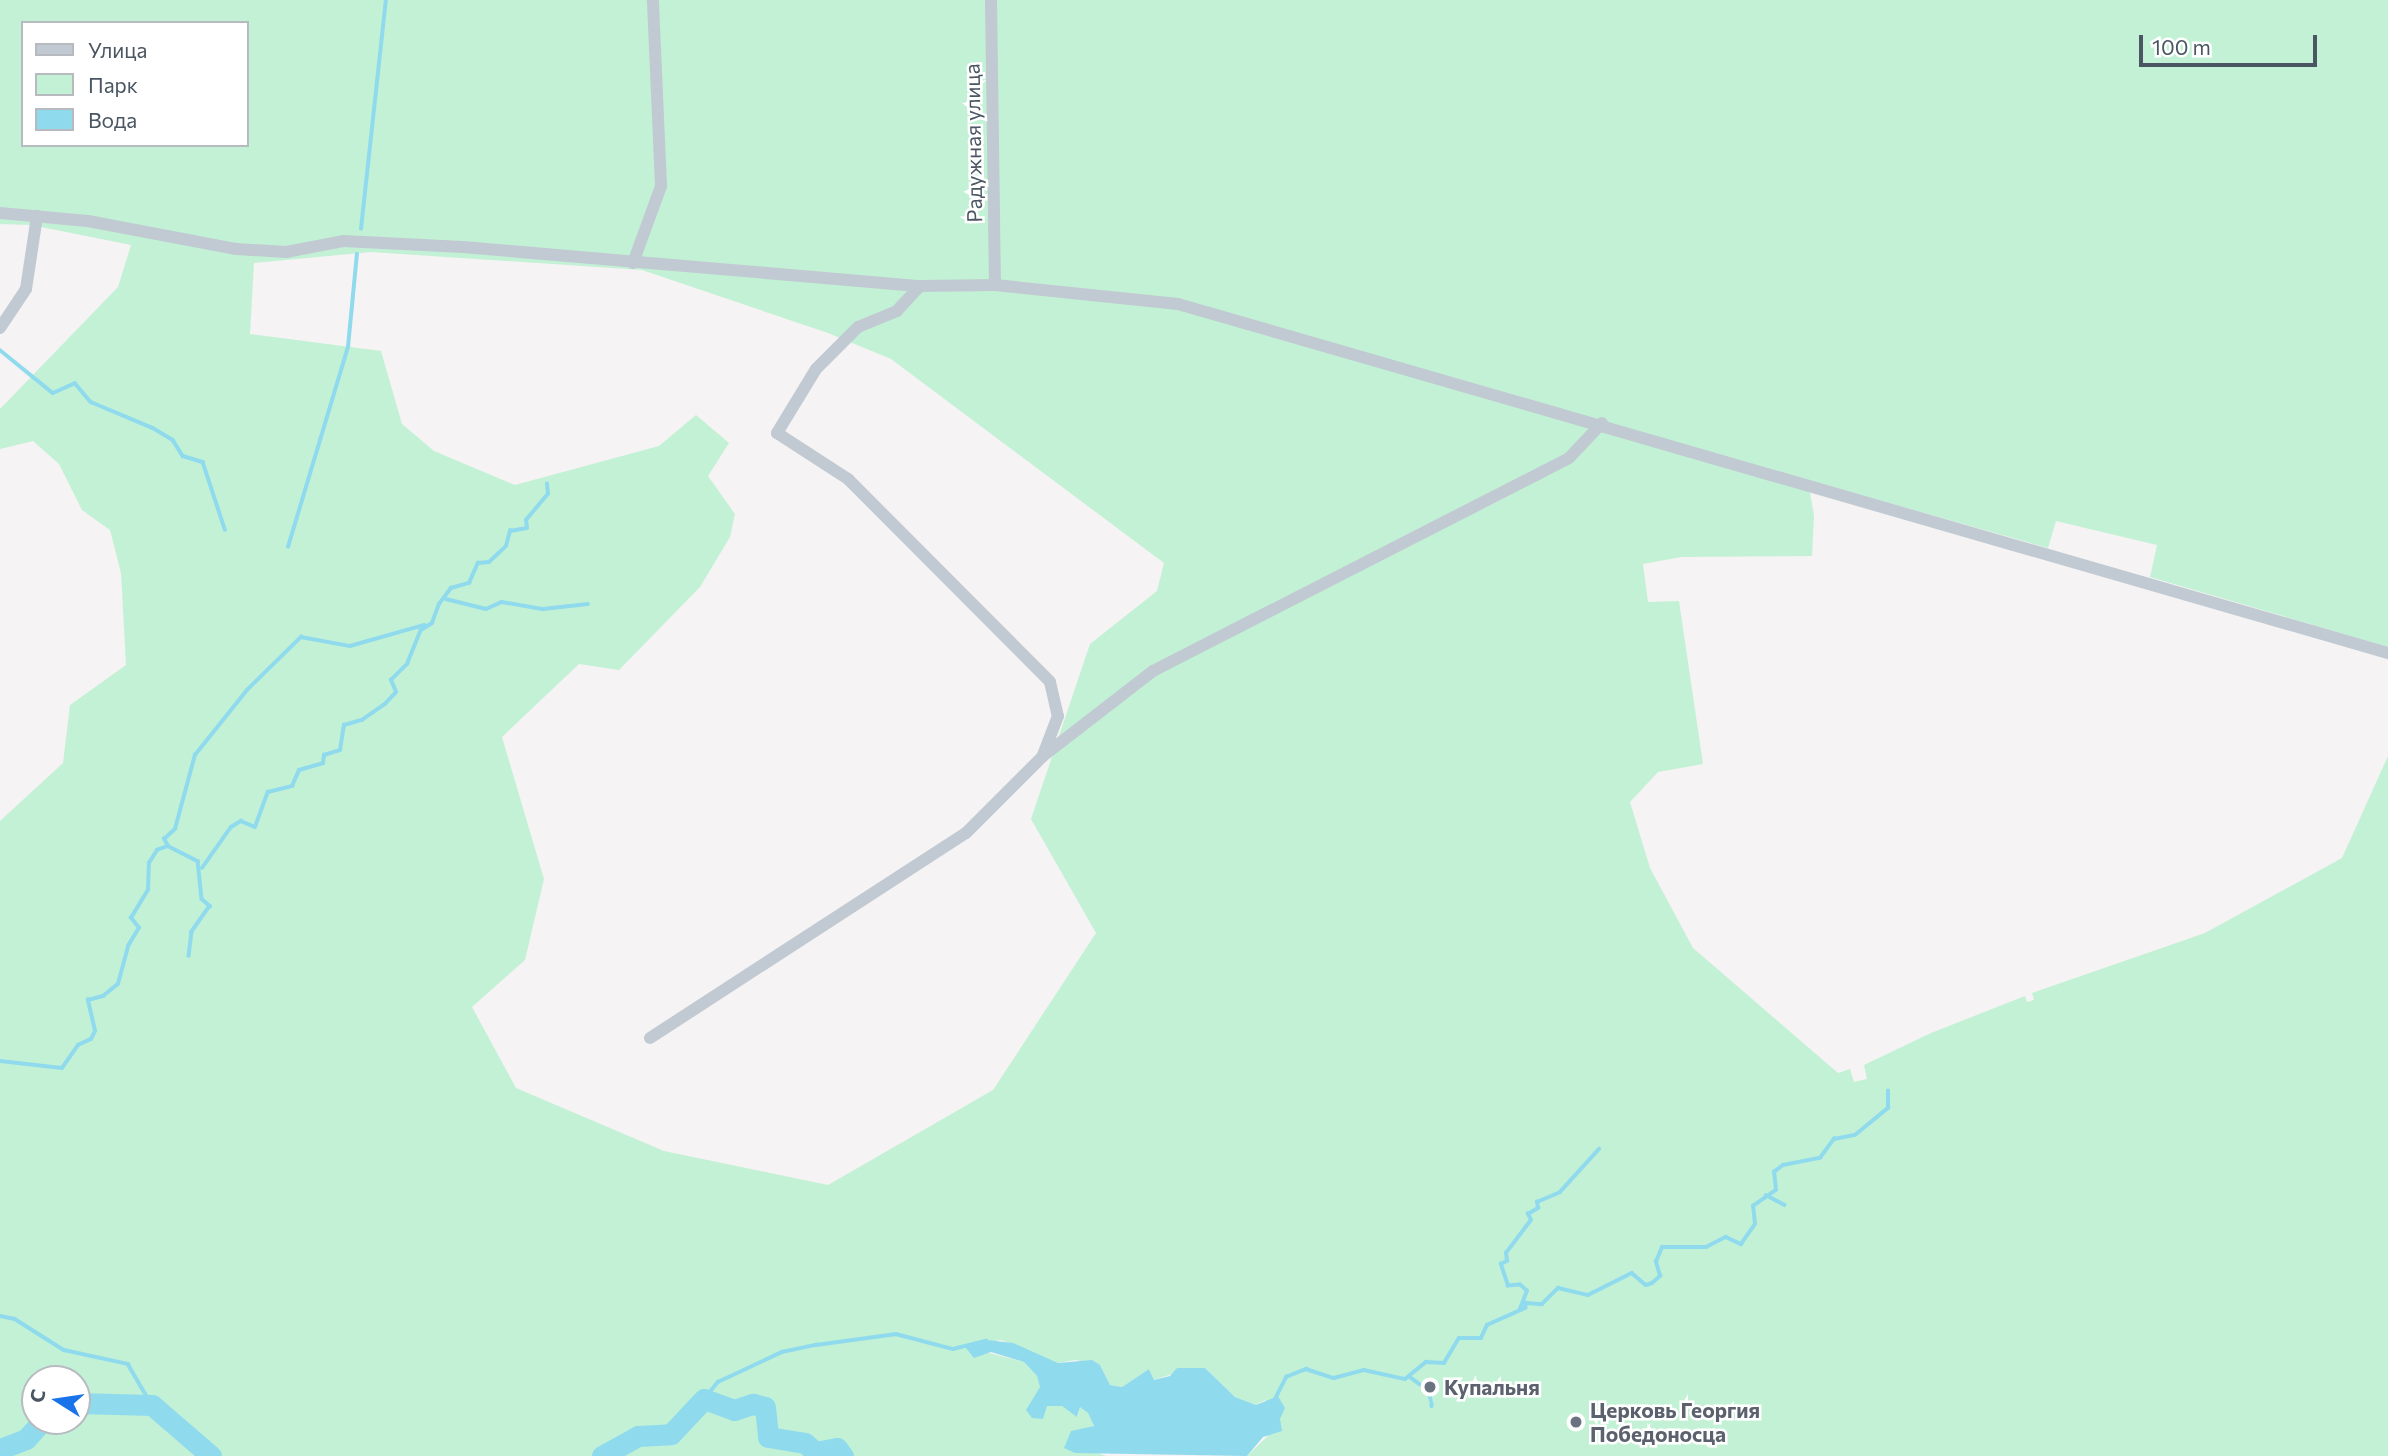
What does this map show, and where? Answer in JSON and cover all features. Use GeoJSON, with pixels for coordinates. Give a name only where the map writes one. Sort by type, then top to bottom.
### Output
{"type":"FeatureCollection","features":[{"type":"Feature","properties":{"kind":"street"},"geometry":{"type":"LineString","coordinates":[[633,263],[661,186],[653,0]]}},
{"type":"Feature","properties":{"kind":"street","name":"Радужная улица"},"geometry":{"type":"LineString","coordinates":[[990,0],[995,285]]}},
{"type":"Feature","properties":{"kind":"street"},"geometry":{"type":"LineString","coordinates":[[0,213],[37,216],[236,249],[286,252],[343,241],[920,286],[995,285],[1178,304],[1602,423],[1823,492],[2388,653]]}},
{"type":"Feature","properties":{"kind":"street"},"geometry":{"type":"LineString","coordinates":[[0,328],[26,289],[37,216]]}},
{"type":"Feature","properties":{"kind":"street"},"geometry":{"type":"LineString","coordinates":[[920,286],[897,311],[858,327],[816,369],[777,433],[848,479],[1049,682],[1058,716],[1043,756]]}},
{"type":"Feature","properties":{"kind":"street"},"geometry":{"type":"LineString","coordinates":[[650,1038],[965,833],[1043,756],[1153,671],[1569,458],[1602,423]]}},
{"type":"Feature","properties":{"kind":"green space"},"geometry":{"type":"Polygon","coordinates":[[[0,0],[2388,0],[2388,647],[2150,577],[2157,545],[2056,521],[2048,548],[1808,480],[1814,516],[1812,556],[1681,557],[1643,564],[1648,602],[1679,601],[1703,764],[1658,772],[1630,802],[1650,868],[1693,948],[1838,1073],[1850,1069],[1854,1082],[1867,1079],[1864,1065],[1931,1033],[2025,996],[2027,1002],[2034,1000],[2032,993],[2205,933],[2342,858],[2388,756],[2388,1456],[1247,1456],[1272,1432],[1265,1400],[1256,1405],[1235,1397],[1205,1368],[1190,1368],[1154,1380],[1149,1369],[1122,1387],[1110,1385],[1100,1365],[1075,1360],[1058,1363],[1001,1340],[966,1347],[1024,1362],[1037,1376],[1047,1406],[1062,1406],[1078,1416],[1080,1406],[1088,1413],[1094,1426],[1084,1429],[1075,1453],[1089,1450],[1106,1456],[0,1456],[0,821],[63,763],[70,705],[126,665],[121,573],[110,530],[82,510],[59,464],[33,441],[0,449],[0,409],[118,287],[131,245],[31,225],[0,224],[0,0]],[[371,252],[254,263],[250,334],[381,351],[402,424],[434,451],[515,485],[659,446],[696,415],[729,443],[708,476],[735,514],[730,537],[700,587],[619,670],[579,664],[502,737],[544,879],[525,960],[472,1007],[516,1088],[664,1151],[828,1185],[993,1090],[1096,933],[1031,819],[1090,644],[1157,591],[1164,563],[891,359],[828,333],[642,270],[371,252]]]}},
{"type":"Feature","properties":{"kind":"water"},"geometry":{"type":"Polygon","coordinates":[[[987,1340],[1013,1343],[1058,1363],[1092,1360],[1100,1365],[1110,1385],[1122,1387],[1149,1369],[1154,1380],[1170,1376],[1177,1368],[1205,1368],[1235,1397],[1256,1405],[1278,1396],[1285,1408],[1280,1419],[1282,1431],[1263,1437],[1247,1456],[1075,1453],[1064,1448],[1071,1431],[1094,1426],[1088,1413],[1080,1407],[1077,1417],[1062,1406],[1047,1406],[1043,1419],[1032,1418],[1026,1410],[1040,1387],[1037,1376],[1024,1362],[991,1352],[974,1358],[965,1347],[987,1340]]]}},
{"type":"Feature","properties":{"kind":"waterway"},"geometry":{"type":"LineString","coordinates":[[361,229],[386,0]]}},
{"type":"Feature","properties":{"kind":"waterway"},"geometry":{"type":"LineString","coordinates":[[288,547],[348,347],[357,254]]}},
{"type":"Feature","properties":{"kind":"waterway"},"geometry":{"type":"LineString","coordinates":[[0,350],[53,393],[75,383],[91,402],[153,428],[173,440],[183,456],[203,462],[225,529]]}},
{"type":"Feature","properties":{"kind":"waterway"},"geometry":{"type":"LineString","coordinates":[[202,868],[231,827],[241,821],[255,827],[268,792],[292,786],[299,770],[323,763],[324,755],[340,750],[344,725],[362,720],[385,704],[396,692],[391,680],[407,664],[421,630],[432,623],[439,604],[451,588],[469,583],[478,563],[489,562],[506,546],[510,531],[527,528],[526,520],[548,494],[547,484]]}},
{"type":"Feature","properties":{"kind":"waterway"},"geometry":{"type":"LineString","coordinates":[[446,599],[486,609],[502,602],[543,609],[588,604]]}},
{"type":"Feature","properties":{"kind":"waterway"},"geometry":{"type":"LineString","coordinates":[[168,846],[164,839],[175,829],[195,755],[247,690],[301,637],[350,646],[424,625]]}},
{"type":"Feature","properties":{"kind":"waterway"},"geometry":{"type":"LineString","coordinates":[[0,1061],[62,1068],[78,1045],[91,1039],[95,1031],[88,1000],[103,996],[118,984],[128,946],[139,928],[131,918],[148,890],[149,863],[157,850],[168,846],[198,861],[202,899],[210,906],[192,932],[189,956]]}},
{"type":"Feature","properties":{"kind":"waterway"},"geometry":{"type":"LineString","coordinates":[[1275,1399],[1286,1377],[1306,1369],[1334,1378],[1364,1370],[1405,1379],[1426,1362],[1444,1363],[1459,1338],[1481,1338],[1487,1325],[1525,1308],[1526,1303],[1542,1304],[1558,1288],[1588,1295],[1632,1273],[1646,1285],[1652,1283],[1660,1276],[1656,1262],[1662,1247],[1706,1247],[1726,1237],[1741,1244],[1755,1224],[1753,1206],[1776,1190],[1774,1172],[1783,1165],[1820,1158],[1834,1139],[1855,1135],[1888,1108],[1888,1091]]}},
{"type":"Feature","properties":{"kind":"waterway"},"geometry":{"type":"LineString","coordinates":[[1520,1309],[1527,1291],[1520,1285],[1508,1286],[1501,1264],[1507,1261],[1506,1253],[1531,1220],[1528,1214],[1538,1208],[1537,1202],[1560,1192],[1599,1149]]}},
{"type":"Feature","properties":{"kind":"waterway"},"geometry":{"type":"LineString","coordinates":[[1766,1195],[1785,1205]]}},
{"type":"Feature","properties":{"kind":"waterway"},"geometry":{"type":"LineString","coordinates":[[0,1316],[15,1319],[64,1350],[128,1364],[152,1405]]}},
{"type":"Feature","properties":{"kind":"waterway"},"geometry":{"type":"LineString","coordinates":[[704,1399],[718,1382],[782,1352],[816,1345],[896,1334],[953,1349],[986,1341]]}},
{"type":"Feature","properties":{"kind":"waterway"},"geometry":{"type":"LineString","coordinates":[[1410,1377],[1429,1391],[1431,1400]]}},
{"type":"Feature","properties":{"kind":"waterway"},"geometry":{"type":"LineString","coordinates":[[602,1456],[638,1436],[671,1434],[704,1399],[734,1410],[753,1404],[765,1407],[768,1437],[805,1443],[815,1452],[837,1448],[843,1456]]}},
{"type":"Feature","properties":{"kind":"waterway"},"geometry":{"type":"LineString","coordinates":[[91,1403],[152,1405],[211,1456]]}},
{"type":"Feature","properties":{"kind":"waterway"},"geometry":{"type":"LineString","coordinates":[[0,1449],[30,1435]]}},
{"type":"Feature","properties":{"kind":"place","name":"Купальня"},"geometry":{"type":"Point","coordinates":[1430,1387]}},
{"type":"Feature","properties":{"kind":"place","name":"Церковь Георгия Победоносца"},"geometry":{"type":"Point","coordinates":[1576,1422]}}]}
